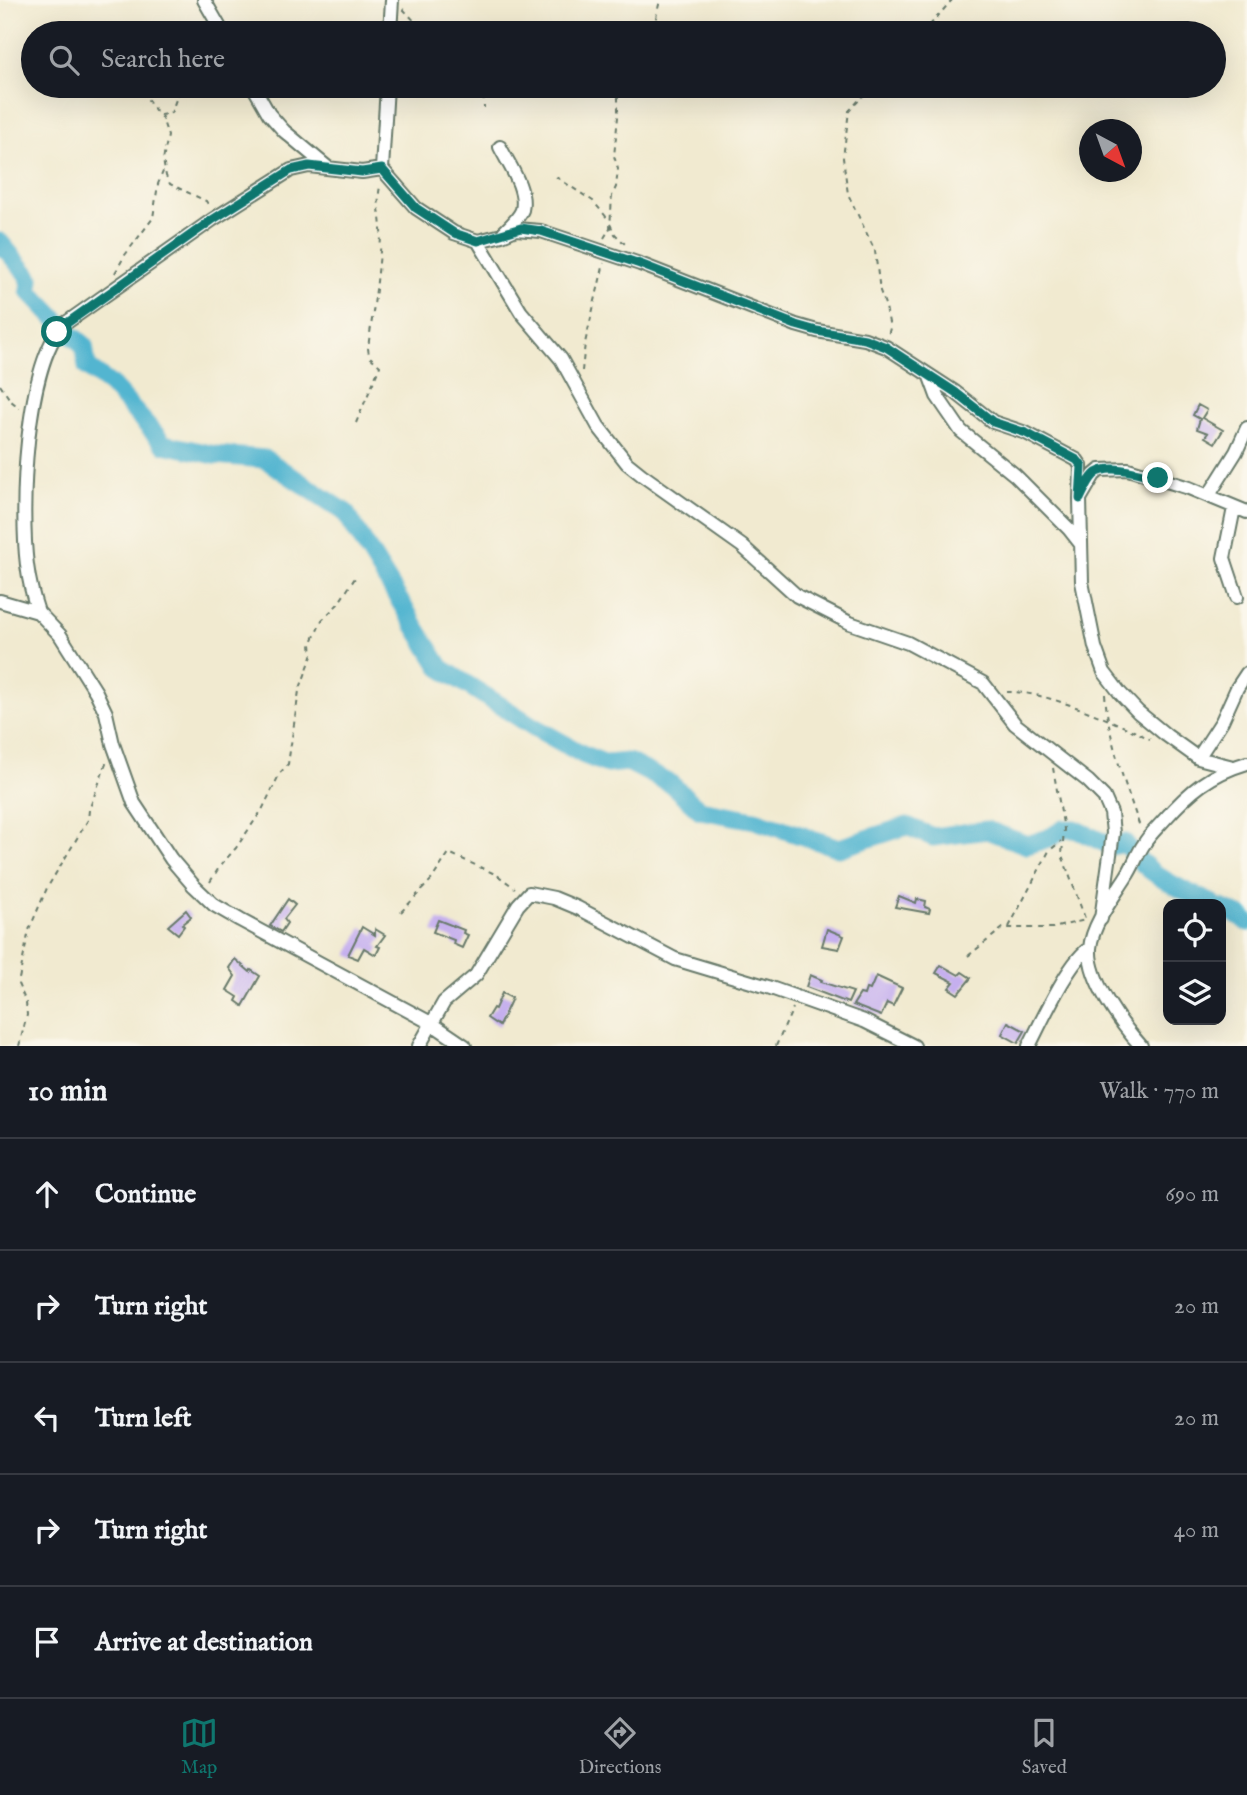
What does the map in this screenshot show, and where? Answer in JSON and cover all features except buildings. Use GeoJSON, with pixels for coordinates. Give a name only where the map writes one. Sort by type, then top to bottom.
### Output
{"type":"FeatureCollection","features":[{"type":"Feature","properties":{"kind":"street"},"geometry":{"type":"LineString","coordinates":[[204,0],[216,21]]}},
{"type":"Feature","properties":{"kind":"street"},"geometry":{"type":"LineString","coordinates":[[391,21],[392,0]]}},
{"type":"Feature","properties":{"kind":"street"},"geometry":{"type":"LineString","coordinates":[[260,98],[284,131],[327,167]]}},
{"type":"Feature","properties":{"kind":"street"},"geometry":{"type":"LineString","coordinates":[[386,98],[382,169],[416,208],[454,233],[478,241],[521,228],[541,231],[640,264],[796,325],[865,339],[886,347],[955,392],[993,422],[1026,433],[1077,460],[1082,466],[1082,582],[1095,647],[1104,672],[1119,693],[1138,712],[1198,758],[1233,767]]}},
{"type":"Feature","properties":{"kind":"street"},"geometry":{"type":"LineString","coordinates":[[500,147],[520,185],[522,202],[522,212],[502,235]]}},
{"type":"Feature","properties":{"kind":"street"},"geometry":{"type":"LineString","coordinates":[[37,612],[27,566],[25,537],[31,412],[57,332],[212,220],[291,170],[309,166],[362,172],[382,169]]}},
{"type":"Feature","properties":{"kind":"street"},"geometry":{"type":"LineString","coordinates":[[478,241],[521,312],[555,350],[598,426],[627,463],[742,545],[797,596],[850,623],[908,643],[983,683],[1015,724],[1088,781],[1104,797],[1111,813],[1113,833],[1101,919]]}},
{"type":"Feature","properties":{"kind":"street"},"geometry":{"type":"LineString","coordinates":[[930,377],[937,396],[961,431],[1015,475],[1069,528],[1080,543]]}},
{"type":"Feature","properties":{"kind":"street"},"geometry":{"type":"LineString","coordinates":[[1209,495],[1236,452],[1247,428]]}},
{"type":"Feature","properties":{"kind":"street"},"geometry":{"type":"LineString","coordinates":[[1080,499],[1094,475],[1100,470],[1128,469],[1209,495],[1247,512]]}},
{"type":"Feature","properties":{"kind":"street"},"geometry":{"type":"LineString","coordinates":[[1234,508],[1224,558],[1237,597]]}},
{"type":"Feature","properties":{"kind":"street"},"geometry":{"type":"LineString","coordinates":[[0,601],[37,612],[60,635],[106,713],[113,744],[134,803],[172,859],[214,905],[431,1023],[465,1046]]}},
{"type":"Feature","properties":{"kind":"street"},"geometry":{"type":"LineString","coordinates":[[1198,758],[1222,721],[1247,673]]}},
{"type":"Feature","properties":{"kind":"street"},"geometry":{"type":"LineString","coordinates":[[1141,1046],[1118,1018],[1106,997],[1095,974],[1090,948],[1101,919],[1145,841],[1199,785],[1247,762]]}},
{"type":"Feature","properties":{"kind":"street"},"geometry":{"type":"LineString","coordinates":[[419,1046],[444,1002],[476,975],[517,905],[529,893],[554,898],[578,908],[675,959],[798,997],[864,1021],[914,1046]]}},
{"type":"Feature","properties":{"kind":"street"},"geometry":{"type":"LineString","coordinates":[[1029,1046],[1043,1015],[1075,963],[1082,953],[1090,948]]}},
{"type":"Feature","properties":{"kind":"path"},"geometry":{"type":"LineString","coordinates":[[655,21],[660,0]]}},
{"type":"Feature","properties":{"kind":"path"},"geometry":{"type":"LineString","coordinates":[[934,21],[952,0]]}},
{"type":"Feature","properties":{"kind":"path"},"geometry":{"type":"LineString","coordinates":[[403,9],[414,21]]}},
{"type":"Feature","properties":{"kind":"path"},"geometry":{"type":"LineString","coordinates":[[146,98],[161,115],[167,136],[163,160],[170,184],[206,201],[212,220]]}},
{"type":"Feature","properties":{"kind":"path"},"geometry":{"type":"LineString","coordinates":[[161,115],[171,113],[177,98]]}},
{"type":"Feature","properties":{"kind":"path"},"geometry":{"type":"LineString","coordinates":[[484,98],[484,108]]}},
{"type":"Feature","properties":{"kind":"path"},"geometry":{"type":"LineString","coordinates":[[861,98],[849,111],[843,158],[848,194],[878,262],[880,290],[890,328],[886,347]]}},
{"type":"Feature","properties":{"kind":"path"},"geometry":{"type":"LineString","coordinates":[[110,292],[112,276],[153,218],[158,184],[164,169]]}},
{"type":"Feature","properties":{"kind":"path"},"geometry":{"type":"LineString","coordinates":[[356,423],[380,366],[369,356],[368,348],[380,252],[381,212],[378,198],[382,169]]}},
{"type":"Feature","properties":{"kind":"path"},"geometry":{"type":"LineString","coordinates":[[556,177],[593,201],[605,214],[615,234],[629,248]]}},
{"type":"Feature","properties":{"kind":"path"},"geometry":{"type":"LineString","coordinates":[[0,385],[11,401],[24,411],[31,412]]}},
{"type":"Feature","properties":{"kind":"path"},"geometry":{"type":"LineString","coordinates":[[205,896],[220,866],[262,810],[280,772],[288,764],[299,691],[312,656],[311,644],[322,620],[338,604],[355,578]]}},
{"type":"Feature","properties":{"kind":"path"},"geometry":{"type":"LineString","coordinates":[[1104,672],[1106,707],[1120,770],[1145,841]]}},
{"type":"Feature","properties":{"kind":"path"},"geometry":{"type":"LineString","coordinates":[[992,693],[1036,695],[1110,721],[1156,742]]}},
{"type":"Feature","properties":{"kind":"path"},"geometry":{"type":"LineString","coordinates":[[19,1046],[27,1015],[26,1002],[18,984],[29,930],[47,888],[88,820],[89,810],[113,744]]}},
{"type":"Feature","properties":{"kind":"path"},"geometry":{"type":"LineString","coordinates":[[1051,753],[1063,816],[1064,866],[1086,920],[1090,948]]}},
{"type":"Feature","properties":{"kind":"path"},"geometry":{"type":"LineString","coordinates":[[1008,928],[1049,851],[1063,839]]}},
{"type":"Feature","properties":{"kind":"path"},"geometry":{"type":"LineString","coordinates":[[401,912],[432,879],[449,853],[529,893]]}},
{"type":"Feature","properties":{"kind":"path"},"geometry":{"type":"LineString","coordinates":[[968,956],[1003,928],[1053,928],[1086,920]]}},
{"type":"Feature","properties":{"kind":"path"},"geometry":{"type":"LineString","coordinates":[[776,1046],[798,997]]}},
{"type":"Feature","properties":{"kind":"waterway"},"geometry":{"type":"LineString","coordinates":[[0,242],[30,278],[29,291],[60,323]]}},
{"type":"Feature","properties":{"kind":"waterway"},"geometry":{"type":"LineString","coordinates":[[64,329],[84,345],[87,367],[111,385],[164,444],[215,455],[265,459],[345,512],[441,668],[584,755],[607,764],[628,762],[671,784],[700,810],[755,820],[839,848],[907,826],[933,837],[987,830],[1027,845],[1049,838],[1064,829],[1075,829],[1111,846],[1125,843],[1153,872],[1202,899]]}},
{"type":"Feature","properties":{"kind":"waterway"},"geometry":{"type":"LineString","coordinates":[[1226,910],[1247,922]]}},
{"type":"Feature","properties":{"kind":"route"},"geometry":{"type":"LineString","coordinates":[[57,332],[212,220],[291,170],[309,166],[362,172],[382,169],[416,208],[454,233],[478,241],[521,228],[541,231],[640,264],[796,325],[865,339],[886,347],[955,392],[993,422],[1026,433],[1077,460],[1082,466],[1080,499],[1085,488],[1100,470],[1128,469],[1158,478]]}}]}
